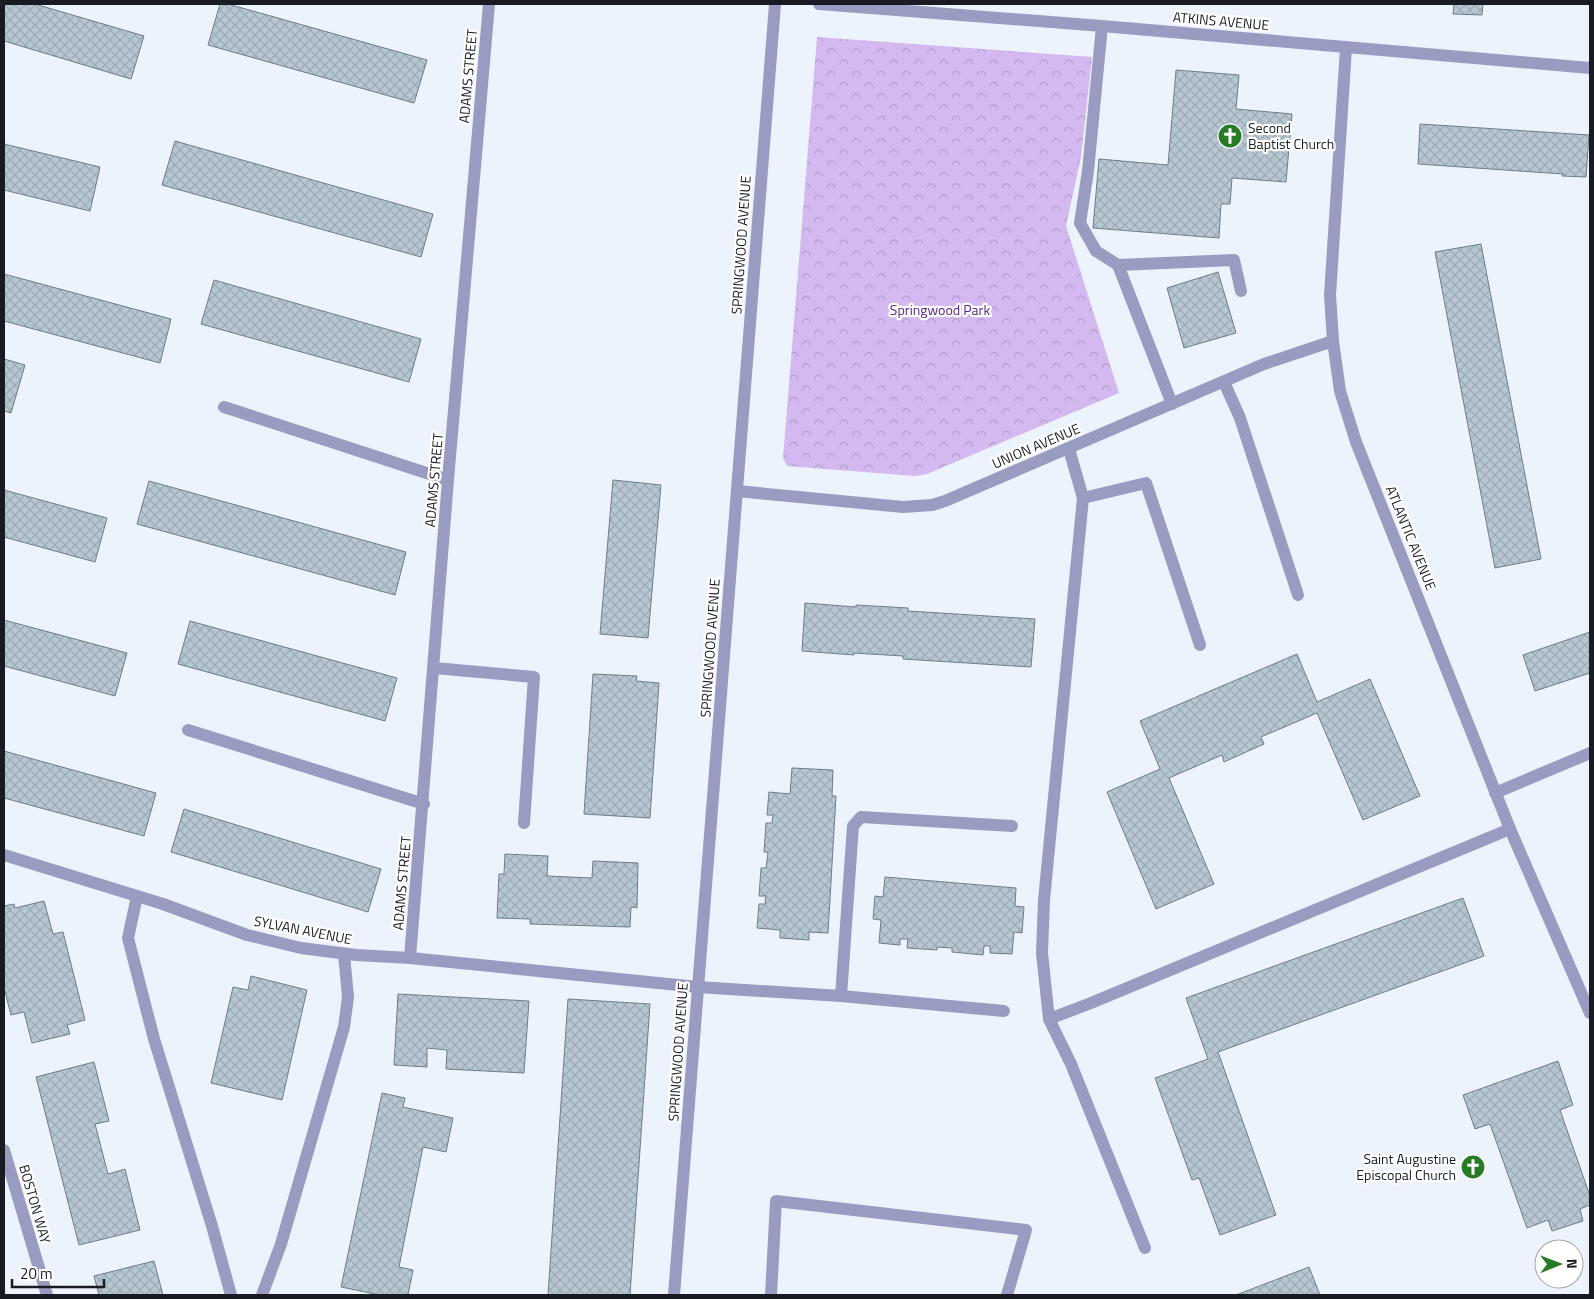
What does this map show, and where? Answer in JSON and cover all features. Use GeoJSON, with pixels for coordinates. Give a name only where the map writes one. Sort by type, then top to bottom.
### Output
{"type":"FeatureCollection","features":[{"type":"Feature","properties":{"kind":"street","name":"ADAMS STREET"},"geometry":{"type":"LineString","coordinates":[[410,958],[424,804],[448,480],[489,4]]}},
{"type":"Feature","properties":{"kind":"street","name":"SPRINGWOOD AVENUE"},"geometry":{"type":"LineString","coordinates":[[674,1295],[775,4]]}},
{"type":"Feature","properties":{"kind":"street","name":"ATKINS AVENUE"},"geometry":{"type":"LineString","coordinates":[[819,4],[1590,68]]}},
{"type":"Feature","properties":{"kind":"street"},"geometry":{"type":"LineString","coordinates":[[1102,26],[1088,171],[1080,224],[1096,251],[1118,265],[1234,260],[1241,291]]}},
{"type":"Feature","properties":{"kind":"street","name":"ATLANTIC AVENUE"},"geometry":{"type":"LineString","coordinates":[[1346,48],[1330,295],[1332,342],[1340,391],[1356,442],[1510,829],[1590,1013]]}},
{"type":"Feature","properties":{"kind":"street"},"geometry":{"type":"LineString","coordinates":[[1118,265],[1172,404]]}},
{"type":"Feature","properties":{"kind":"street","name":"UNION AVENUE"},"geometry":{"type":"LineString","coordinates":[[737,491],[903,507],[932,505],[1069,449],[1264,364],[1332,342]]}},
{"type":"Feature","properties":{"kind":"street"},"geometry":{"type":"LineString","coordinates":[[1224,382],[1240,418],[1298,595]]}},
{"type":"Feature","properties":{"kind":"street"},"geometry":{"type":"LineString","coordinates":[[224,407],[448,480]]}},
{"type":"Feature","properties":{"kind":"street"},"geometry":{"type":"LineString","coordinates":[[1069,449],[1083,498],[1044,900],[1042,953],[1049,1019],[1071,1064],[1145,1248]]}},
{"type":"Feature","properties":{"kind":"street"},"geometry":{"type":"LineString","coordinates":[[1083,498],[1146,483],[1200,645]]}},
{"type":"Feature","properties":{"kind":"street"},"geometry":{"type":"LineString","coordinates":[[434,668],[534,676],[524,823]]}},
{"type":"Feature","properties":{"kind":"street"},"geometry":{"type":"LineString","coordinates":[[188,730],[424,804]]}},
{"type":"Feature","properties":{"kind":"street"},"geometry":{"type":"LineString","coordinates":[[1496,793],[1590,753]]}},
{"type":"Feature","properties":{"kind":"street"},"geometry":{"type":"LineString","coordinates":[[841,996],[853,826],[861,817],[1012,826]]}},
{"type":"Feature","properties":{"kind":"street"},"geometry":{"type":"LineString","coordinates":[[1049,1019],[1109,996],[1510,829]]}},
{"type":"Feature","properties":{"kind":"street","name":"SYLVAN AVENUE"},"geometry":{"type":"LineString","coordinates":[[4,855],[163,904],[247,935],[301,948],[344,954],[410,958],[698,987],[841,996],[1004,1011]]}},
{"type":"Feature","properties":{"kind":"street"},"geometry":{"type":"LineString","coordinates":[[137,896],[128,938],[154,1039],[232,1295]]}},
{"type":"Feature","properties":{"kind":"street"},"geometry":{"type":"LineString","coordinates":[[262,1295],[281,1244],[344,1027],[348,997],[344,954]]}},
{"type":"Feature","properties":{"kind":"street","name":"BOSTON WAY"},"geometry":{"type":"LineString","coordinates":[[4,1150],[47,1295]]}},
{"type":"Feature","properties":{"kind":"street"},"geometry":{"type":"LineString","coordinates":[[771,1295],[776,1202],[1026,1230],[1007,1295]]}},
{"type":"Feature","properties":{"kind":"green space","name":"Springwood Park"},"geometry":{"type":"Polygon","coordinates":[[[817,37],[1092,57],[1081,157],[1066,226],[1119,393],[927,474],[915,476],[787,466],[783,458],[817,37]]]}},
{"type":"Feature","properties":{"kind":"building"},"geometry":{"type":"Polygon","coordinates":[[[4,4],[35,4],[144,36],[131,79],[4,41],[4,4]]]}},
{"type":"Feature","properties":{"kind":"building"},"geometry":{"type":"Polygon","coordinates":[[[220,4],[228,4],[427,60],[414,103],[208,45],[220,4]]]}},
{"type":"Feature","properties":{"kind":"building"},"geometry":{"type":"Polygon","coordinates":[[[1454,4],[1483,4],[1482,15],[1453,14],[1454,4]]]}},
{"type":"Feature","properties":{"kind":"building","name":"Second Baptist Church"},"geometry":{"type":"Polygon","coordinates":[[[1176,70],[1239,75],[1236,109],[1292,114],[1286,182],[1232,178],[1230,204],[1221,204],[1219,238],[1093,228],[1099,159],[1168,165],[1176,70]]]}},
{"type":"Feature","properties":{"kind":"building"},"geometry":{"type":"Polygon","coordinates":[[[1420,124],[1589,135],[1586,177],[1418,164],[1420,124]]]}},
{"type":"Feature","properties":{"kind":"building"},"geometry":{"type":"Polygon","coordinates":[[[175,141],[433,214],[421,257],[162,185],[175,141]]]}},
{"type":"Feature","properties":{"kind":"building"},"geometry":{"type":"Polygon","coordinates":[[[4,144],[100,167],[90,211],[4,190],[4,144]]]}},
{"type":"Feature","properties":{"kind":"building"},"geometry":{"type":"Polygon","coordinates":[[[1481,244],[1541,559],[1495,568],[1435,252],[1481,244]]]}},
{"type":"Feature","properties":{"kind":"building"},"geometry":{"type":"Polygon","coordinates":[[[1218,272],[1236,333],[1184,348],[1167,288],[1218,272]]]}},
{"type":"Feature","properties":{"kind":"building"},"geometry":{"type":"Polygon","coordinates":[[[4,274],[171,319],[160,363],[4,321],[4,274]]]}},
{"type":"Feature","properties":{"kind":"building"},"geometry":{"type":"Polygon","coordinates":[[[214,280],[421,339],[409,382],[201,324],[214,280]]]}},
{"type":"Feature","properties":{"kind":"building"},"geometry":{"type":"Polygon","coordinates":[[[4,359],[25,365],[11,413],[4,411],[4,359]]]}},
{"type":"Feature","properties":{"kind":"building"},"geometry":{"type":"Polygon","coordinates":[[[613,480],[661,485],[648,638],[600,634],[613,480]]]}},
{"type":"Feature","properties":{"kind":"building"},"geometry":{"type":"Polygon","coordinates":[[[149,481],[406,552],[395,595],[137,524],[149,481]]]}},
{"type":"Feature","properties":{"kind":"building"},"geometry":{"type":"Polygon","coordinates":[[[4,490],[107,518],[95,562],[4,537],[4,490]]]}},
{"type":"Feature","properties":{"kind":"building"},"geometry":{"type":"Polygon","coordinates":[[[805,603],[856,607],[856,605],[908,608],[908,611],[1035,619],[1031,667],[903,659],[903,656],[802,651],[805,603]]]}},
{"type":"Feature","properties":{"kind":"building"},"geometry":{"type":"Polygon","coordinates":[[[4,620],[127,653],[115,696],[4,666],[4,620]]]}},
{"type":"Feature","properties":{"kind":"building"},"geometry":{"type":"Polygon","coordinates":[[[190,621],[397,678],[385,721],[178,664],[190,621]]]}},
{"type":"Feature","properties":{"kind":"building"},"geometry":{"type":"Polygon","coordinates":[[[1590,632],[1590,673],[1535,691],[1523,655],[1590,632]]]}},
{"type":"Feature","properties":{"kind":"building"},"geometry":{"type":"Polygon","coordinates":[[[1297,654],[1317,702],[1370,679],[1420,796],[1363,820],[1317,713],[1261,737],[1264,744],[1224,762],[1222,755],[1169,778],[1214,884],[1156,909],[1107,792],[1160,769],[1140,721],[1297,654]]]}},
{"type":"Feature","properties":{"kind":"building"},"geometry":{"type":"Polygon","coordinates":[[[593,674],[637,676],[636,681],[659,683],[650,818],[584,814],[593,674]]]}},
{"type":"Feature","properties":{"kind":"building"},"geometry":{"type":"Polygon","coordinates":[[[4,751],[156,793],[144,836],[4,798],[4,751]]]}},
{"type":"Feature","properties":{"kind":"building"},"geometry":{"type":"Polygon","coordinates":[[[792,768],[833,770],[832,796],[836,796],[828,933],[809,932],[809,940],[780,938],[780,930],[757,928],[759,904],[765,904],[766,896],[759,896],[761,868],[766,868],[768,852],[764,852],[766,823],[772,823],[773,815],[767,815],[769,792],[790,794],[792,768]]]}},
{"type":"Feature","properties":{"kind":"building"},"geometry":{"type":"Polygon","coordinates":[[[184,809],[381,869],[368,912],[171,852],[184,809]]]}},
{"type":"Feature","properties":{"kind":"building"},"geometry":{"type":"Polygon","coordinates":[[[505,854],[548,856],[547,876],[592,878],[593,861],[638,863],[637,908],[631,907],[630,927],[530,924],[530,919],[497,918],[499,874],[504,874],[505,854]]]}},
{"type":"Feature","properties":{"kind":"building"},"geometry":{"type":"Polygon","coordinates":[[[885,877],[1016,888],[1015,906],[1024,907],[1022,933],[1014,932],[1012,954],[990,953],[990,946],[984,946],[983,955],[952,952],[952,948],[937,947],[937,950],[907,948],[908,939],[900,939],[900,945],[879,943],[881,920],[873,919],[875,896],[883,897],[885,877]]]}},
{"type":"Feature","properties":{"kind":"building"},"geometry":{"type":"Polygon","coordinates":[[[1463,898],[1484,956],[1218,1052],[1276,1215],[1220,1235],[1199,1178],[1192,1180],[1155,1078],[1208,1059],[1186,998],[1463,898]]]}},
{"type":"Feature","properties":{"kind":"building"},"geometry":{"type":"Polygon","coordinates":[[[44,901],[53,934],[63,932],[85,1020],[67,1025],[70,1034],[32,1043],[24,1012],[11,1015],[4,988],[4,906],[14,904],[15,908],[44,901]]]}},
{"type":"Feature","properties":{"kind":"building"},"geometry":{"type":"Polygon","coordinates":[[[251,976],[307,990],[282,1100],[211,1083],[233,987],[248,990],[251,976]]]}},
{"type":"Feature","properties":{"kind":"building"},"geometry":{"type":"Polygon","coordinates":[[[398,994],[529,1001],[524,1073],[446,1069],[447,1050],[427,1048],[427,1067],[394,1065],[398,994]]]}},
{"type":"Feature","properties":{"kind":"building"},"geometry":{"type":"Polygon","coordinates":[[[568,999],[650,1004],[630,1295],[548,1295],[568,999]]]}},
{"type":"Feature","properties":{"kind":"building"},"geometry":{"type":"Polygon","coordinates":[[[1558,1061],[1573,1105],[1560,1110],[1590,1196],[1590,1205],[1580,1209],[1583,1221],[1552,1231],[1548,1220],[1527,1228],[1490,1124],[1475,1129],[1463,1095],[1558,1061]]]}},
{"type":"Feature","properties":{"kind":"building"},"geometry":{"type":"Polygon","coordinates":[[[94,1062],[109,1121],[95,1124],[108,1174],[125,1169],[140,1230],[79,1245],[36,1077],[94,1062]]]}},
{"type":"Feature","properties":{"kind":"building"},"geometry":{"type":"Polygon","coordinates":[[[382,1093],[405,1098],[403,1107],[453,1118],[446,1152],[423,1147],[399,1267],[413,1270],[408,1295],[380,1295],[341,1287],[382,1093]]]}},
{"type":"Feature","properties":{"kind":"building"},"geometry":{"type":"Polygon","coordinates":[[[154,1261],[163,1295],[99,1295],[94,1276],[154,1261]]]}},
{"type":"Feature","properties":{"kind":"building"},"geometry":{"type":"Polygon","coordinates":[[[1309,1267],[1320,1295],[1236,1295],[1309,1267]]]}},
{"type":"Feature","properties":{"kind":"place","name":"Second Baptist Church"},"geometry":{"type":"Point","coordinates":[1230,136]}},
{"type":"Feature","properties":{"kind":"place","name":"Saint Augustine Episcopal Church"},"geometry":{"type":"Point","coordinates":[1473,1167]}}]}
